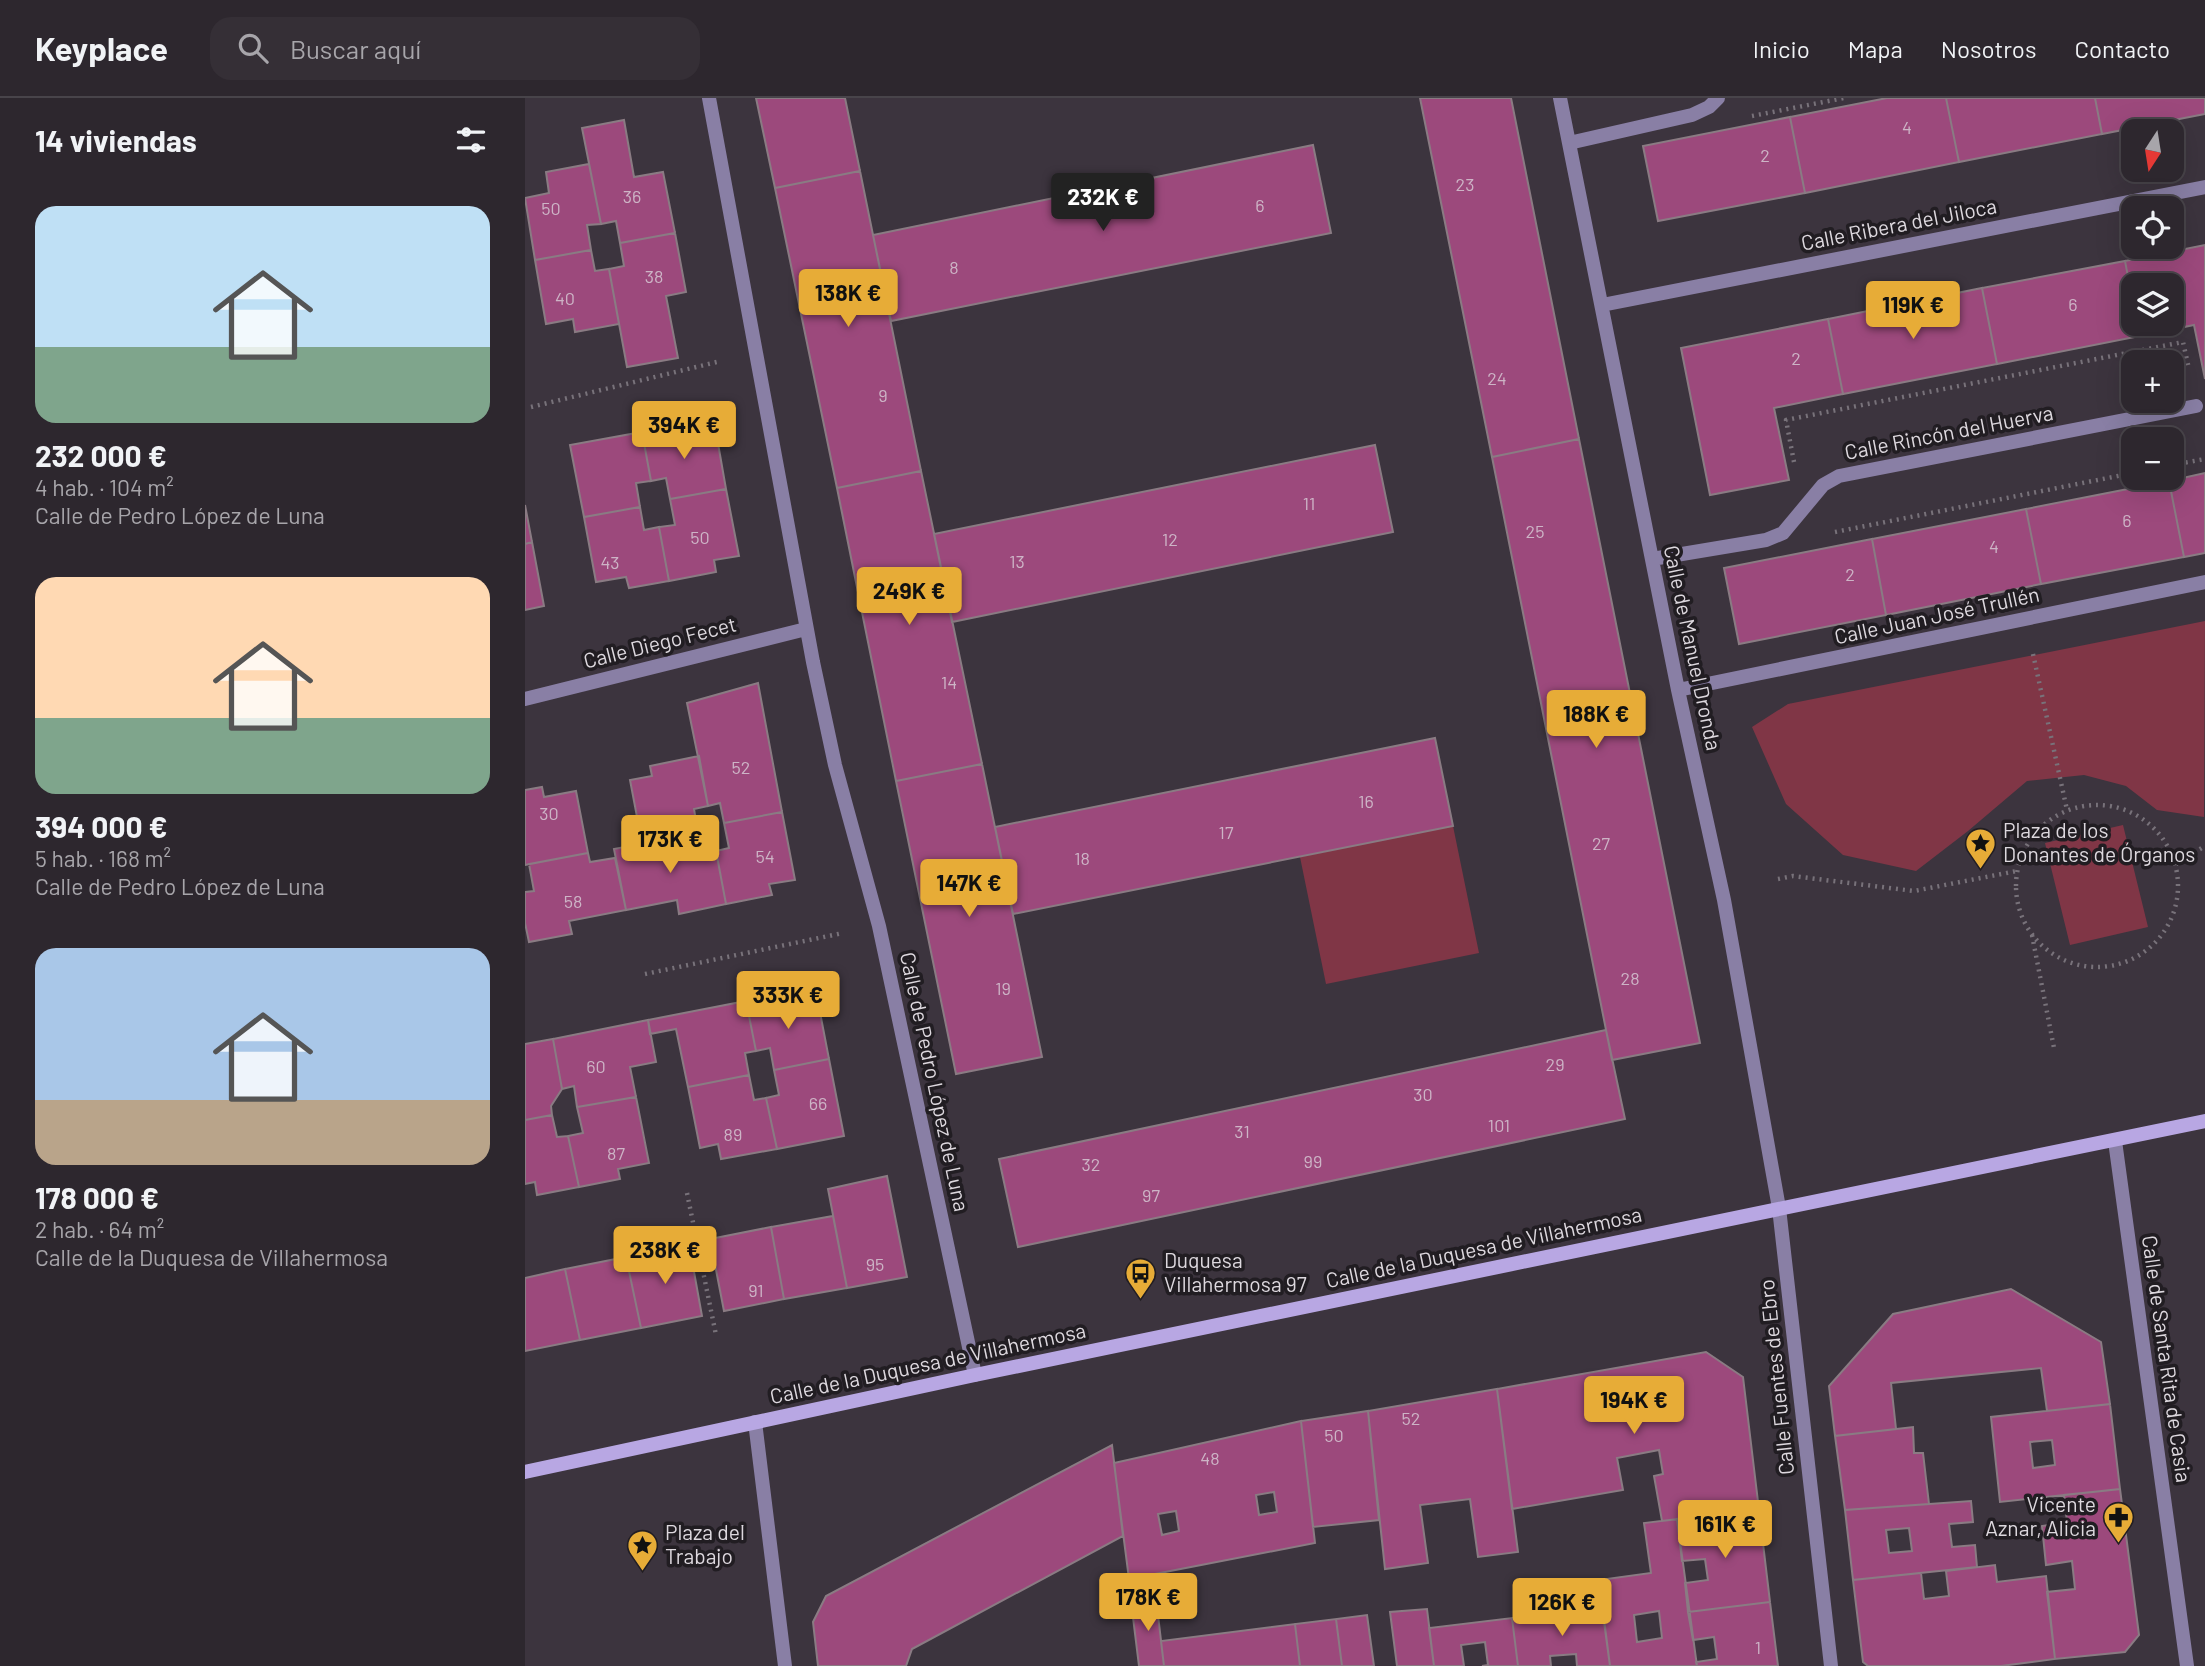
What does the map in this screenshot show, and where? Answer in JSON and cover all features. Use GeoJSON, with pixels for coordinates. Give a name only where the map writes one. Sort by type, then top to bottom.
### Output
{"type":"FeatureCollection","features":[{"type":"Feature","properties":{"kind":"main road","name":"Calle de la Duquesa de Villahermosa"},"geometry":{"type":"LineString","coordinates":[[525,1472],[975,1375],[2205,1121]]}},
{"type":"Feature","properties":{"kind":"street","name":"Calle de Pedro López de Luna"},"geometry":{"type":"LineString","coordinates":[[709,98],[806,629],[835,765],[879,926],[975,1375]]}},
{"type":"Feature","properties":{"kind":"street","name":"Calle de Manuel Dronda"},"geometry":{"type":"LineString","coordinates":[[1560,98],[1678,690],[1724,900],[1779,1208]]}},
{"type":"Feature","properties":{"kind":"street"},"geometry":{"type":"LineString","coordinates":[[1569,143],[1692,115],[1709,107],[1718,98]]}},
{"type":"Feature","properties":{"kind":"street","name":"Calle Ribera del Jiloca"},"geometry":{"type":"LineString","coordinates":[[1601,305],[2205,187]]}},
{"type":"Feature","properties":{"kind":"street","name":"Calle Rincón del Huerva"},"geometry":{"type":"LineString","coordinates":[[1652,559],[1766,540],[1783,533],[1823,485],[1839,476],[2196,406]]}},
{"type":"Feature","properties":{"kind":"street","name":"Calle Juan José Trullén"},"geometry":{"type":"LineString","coordinates":[[1678,690],[2205,582]]}},
{"type":"Feature","properties":{"kind":"street","name":"Calle Diego Fecet"},"geometry":{"type":"LineString","coordinates":[[525,699],[806,629]]}},
{"type":"Feature","properties":{"kind":"street","name":"Calle de Santa Rita de Casia"},"geometry":{"type":"LineString","coordinates":[[2115,1141],[2187,1666]]}},
{"type":"Feature","properties":{"kind":"street","name":"Calle Fuentes de Ebro"},"geometry":{"type":"LineString","coordinates":[[1779,1208],[1831,1666]]}},
{"type":"Feature","properties":{"kind":"street"},"geometry":{"type":"LineString","coordinates":[[755,1422],[785,1666]]}},
{"type":"Feature","properties":{"kind":"path"},"geometry":{"type":"LineString","coordinates":[[1740,118],[1844,98]]}},
{"type":"Feature","properties":{"kind":"path"},"geometry":{"type":"LineString","coordinates":[[531,407],[756,353]]}},
{"type":"Feature","properties":{"kind":"path"},"geometry":{"type":"LineString","coordinates":[[2184,463],[2205,459]]}},
{"type":"Feature","properties":{"kind":"path"},"geometry":{"type":"LineString","coordinates":[[2026,619],[2067,810]]}},
{"type":"Feature","properties":{"kind":"path"},"geometry":{"type":"LineString","coordinates":[[2031,934],[2047,950],[2069,962],[2094,967],[2119,964],[2143,954],[2161,936],[2174,915],[2179,889],[2176,864],[2167,844],[2152,826],[2134,813],[2112,806],[2089,805],[2067,810],[2049,820],[2034,834],[2023,851],[2017,870],[2016,893],[2021,914],[2031,934],[2054,1048]]}},
{"type":"Feature","properties":{"kind":"path"},"geometry":{"type":"LineString","coordinates":[[2176,864],[2205,846]]}},
{"type":"Feature","properties":{"kind":"path"},"geometry":{"type":"LineString","coordinates":[[1778,879],[1793,876],[1914,891],[2017,870]]}},
{"type":"Feature","properties":{"kind":"path"},"geometry":{"type":"LineString","coordinates":[[645,974],[879,926]]}},
{"type":"Feature","properties":{"kind":"path"},"geometry":{"type":"LineString","coordinates":[[687,1193],[716,1335]]}},
{"type":"Feature","properties":{"kind":"shaded area"},"geometry":{"type":"Polygon","coordinates":[[[2205,621],[2204,817],[2157,810],[2126,786],[2084,775],[2027,781],[1916,871],[1843,855],[1786,804],[1752,727],[1788,704],[2205,621]]]}},
{"type":"Feature","properties":{"kind":"shaded area"},"geometry":{"type":"Polygon","coordinates":[[[2123,825],[2148,927],[2070,945],[2045,843],[2123,825]]]}},
{"type":"Feature","properties":{"kind":"shaded area"},"geometry":{"type":"Polygon","coordinates":[[[1453,826],[1479,953],[1326,984],[1300,857],[1453,826]]]}},
{"type":"Feature","properties":{"kind":"building"},"geometry":{"type":"Polygon","coordinates":[[[756,98],[845,98],[860,171],[775,188],[756,98]]]}},
{"type":"Feature","properties":{"kind":"building"},"geometry":{"type":"Polygon","coordinates":[[[1420,98],[1511,98],[1579,439],[1492,457],[1420,98]]]}},
{"type":"Feature","properties":{"kind":"building"},"geometry":{"type":"Polygon","coordinates":[[[1887,98],[1946,98],[1959,162],[1805,193],[1790,117],[1887,98]]]}},
{"type":"Feature","properties":{"kind":"building"},"geometry":{"type":"Polygon","coordinates":[[[1946,98],[2095,98],[2102,134],[1959,162],[1946,98]]]}},
{"type":"Feature","properties":{"kind":"building"},"geometry":{"type":"Polygon","coordinates":[[[2095,98],[2205,98],[2205,114],[2179,119],[2121,119],[2121,130],[2102,134],[2095,98]]]}},
{"type":"Feature","properties":{"kind":"building"},"geometry":{"type":"Polygon","coordinates":[[[1790,117],[1805,193],[1658,221],[1643,146],[1790,117]]]}},
{"type":"Feature","properties":{"kind":"building"},"geometry":{"type":"Polygon","coordinates":[[[624,120],[634,177],[663,172],[675,233],[620,243],[616,221],[601,224],[582,128],[624,120]]]}},
{"type":"Feature","properties":{"kind":"building"},"geometry":{"type":"Polygon","coordinates":[[[1313,145],[1331,233],[891,321],[873,235],[1313,145]]]}},
{"type":"Feature","properties":{"kind":"building"},"geometry":{"type":"Polygon","coordinates":[[[589,164],[601,224],[587,225],[591,250],[535,260],[525,198],[549,193],[546,172],[589,164]]]}},
{"type":"Feature","properties":{"kind":"building"},"geometry":{"type":"Polygon","coordinates":[[[860,171],[921,471],[837,488],[775,188],[860,171]]]}},
{"type":"Feature","properties":{"kind":"building"},"geometry":{"type":"Polygon","coordinates":[[[675,233],[686,292],[666,296],[678,358],[627,367],[609,269],[624,266],[620,243],[675,233]]]}},
{"type":"Feature","properties":{"kind":"building"},"geometry":{"type":"Polygon","coordinates":[[[2205,245],[2205,379],[2194,325],[2184,327],[2184,273],[2127,273],[2125,261],[2184,259],[2184,249],[2205,245]]]}},
{"type":"Feature","properties":{"kind":"building"},"geometry":{"type":"Polygon","coordinates":[[[591,250],[595,271],[609,269],[619,324],[575,332],[573,319],[546,324],[535,260],[591,250]]]}},
{"type":"Feature","properties":{"kind":"building"},"geometry":{"type":"Polygon","coordinates":[[[2125,261],[2127,273],[2121,273],[2121,336],[2140,336],[1997,364],[1982,288],[2125,261]]]}},
{"type":"Feature","properties":{"kind":"building"},"geometry":{"type":"Polygon","coordinates":[[[1982,288],[1997,364],[1843,394],[1828,319],[1982,288]]]}},
{"type":"Feature","properties":{"kind":"building"},"geometry":{"type":"Polygon","coordinates":[[[1828,319],[1843,394],[1774,408],[1789,480],[1710,495],[1681,348],[1828,319]]]}},
{"type":"Feature","properties":{"kind":"building"},"geometry":{"type":"Polygon","coordinates":[[[688,423],[690,437],[716,432],[726,489],[670,499],[666,478],[651,481],[642,432],[688,423]]]}},
{"type":"Feature","properties":{"kind":"building"},"geometry":{"type":"Polygon","coordinates":[[[642,432],[651,481],[636,483],[640,507],[584,517],[570,445],[642,432]]]}},
{"type":"Feature","properties":{"kind":"building"},"geometry":{"type":"Polygon","coordinates":[[[1579,439],[1700,1043],[1612,1060],[1492,457],[1579,439]]]}},
{"type":"Feature","properties":{"kind":"building"},"geometry":{"type":"Polygon","coordinates":[[[1375,445],[1393,532],[952,622],[934,534],[1375,445]]]}},
{"type":"Feature","properties":{"kind":"building"},"geometry":{"type":"Polygon","coordinates":[[[921,471],[982,764],[896,781],[837,488],[921,471]]]}},
{"type":"Feature","properties":{"kind":"building"},"geometry":{"type":"Polygon","coordinates":[[[2205,473],[2205,553],[2184,557],[2171,490],[2184,490],[2184,478],[2205,473]]]}},
{"type":"Feature","properties":{"kind":"building"},"geometry":{"type":"Polygon","coordinates":[[[726,489],[739,556],[714,560],[716,572],[669,581],[659,527],[675,525],[670,499],[726,489]]]}},
{"type":"Feature","properties":{"kind":"building"},"geometry":{"type":"Polygon","coordinates":[[[2123,490],[2171,490],[2184,557],[2041,584],[2026,509],[2123,490]]]}},
{"type":"Feature","properties":{"kind":"building"},"geometry":{"type":"Polygon","coordinates":[[[525,505],[532,542],[525,544],[525,505]]]}},
{"type":"Feature","properties":{"kind":"building"},"geometry":{"type":"Polygon","coordinates":[[[640,507],[644,530],[659,527],[669,581],[629,588],[626,577],[596,582],[584,517],[640,507]]]}},
{"type":"Feature","properties":{"kind":"building"},"geometry":{"type":"Polygon","coordinates":[[[2026,509],[2041,584],[1886,615],[1872,539],[2026,509]]]}},
{"type":"Feature","properties":{"kind":"building"},"geometry":{"type":"Polygon","coordinates":[[[1872,539],[1886,615],[1739,644],[1724,568],[1872,539]]]}},
{"type":"Feature","properties":{"kind":"building"},"geometry":{"type":"Polygon","coordinates":[[[532,542],[544,606],[525,610],[525,544],[532,542]]]}},
{"type":"Feature","properties":{"kind":"building"},"geometry":{"type":"Polygon","coordinates":[[[758,683],[782,812],[724,823],[720,803],[708,806],[687,703],[758,683]]]}},
{"type":"Feature","properties":{"kind":"building"},"geometry":{"type":"Polygon","coordinates":[[[1435,738],[1453,826],[1013,914],[995,827],[1435,738]]]}},
{"type":"Feature","properties":{"kind":"building"},"geometry":{"type":"Polygon","coordinates":[[[699,756],[708,806],[694,809],[698,833],[642,843],[630,780],[652,776],[650,766],[699,756]]]}},
{"type":"Feature","properties":{"kind":"building"},"geometry":{"type":"Polygon","coordinates":[[[982,764],[1042,1057],[956,1074],[896,781],[982,764]]]}},
{"type":"Feature","properties":{"kind":"building"},"geometry":{"type":"Polygon","coordinates":[[[542,787],[544,797],[576,791],[588,853],[525,865],[525,790],[542,787]]]}},
{"type":"Feature","properties":{"kind":"building"},"geometry":{"type":"Polygon","coordinates":[[[782,812],[795,880],[769,884],[772,895],[726,904],[716,851],[729,848],[724,823],[782,812]]]}},
{"type":"Feature","properties":{"kind":"building"},"geometry":{"type":"Polygon","coordinates":[[[698,833],[703,853],[716,851],[726,904],[679,914],[677,900],[626,910],[614,849],[698,833]]]}},
{"type":"Feature","properties":{"kind":"building"},"geometry":{"type":"Polygon","coordinates":[[[588,853],[590,862],[615,858],[626,910],[569,921],[572,934],[529,942],[525,923],[525,892],[534,891],[529,864],[588,853]]]}},
{"type":"Feature","properties":{"kind":"building"},"geometry":{"type":"Polygon","coordinates":[[[789,993],[792,1006],[818,1002],[829,1059],[774,1070],[770,1048],[756,1051],[746,1001],[789,993]]]}},
{"type":"Feature","properties":{"kind":"building"},"geometry":{"type":"Polygon","coordinates":[[[746,1001],[756,1051],[745,1053],[749,1075],[688,1087],[676,1029],[650,1034],[648,1020],[746,1001]]]}},
{"type":"Feature","properties":{"kind":"building"},"geometry":{"type":"Polygon","coordinates":[[[648,1020],[656,1062],[630,1067],[636,1097],[577,1107],[574,1086],[562,1089],[553,1039],[648,1020]]]}},
{"type":"Feature","properties":{"kind":"building"},"geometry":{"type":"Polygon","coordinates":[[[1606,1030],[1625,1119],[1018,1247],[999,1159],[1606,1030]]]}},
{"type":"Feature","properties":{"kind":"building"},"geometry":{"type":"Polygon","coordinates":[[[553,1039],[562,1089],[551,1106],[552,1115],[525,1120],[525,1044],[553,1039]]]}},
{"type":"Feature","properties":{"kind":"building"},"geometry":{"type":"Polygon","coordinates":[[[829,1059],[844,1136],[777,1149],[766,1098],[779,1095],[774,1070],[829,1059]]]}},
{"type":"Feature","properties":{"kind":"building"},"geometry":{"type":"Polygon","coordinates":[[[749,1075],[754,1100],[766,1098],[777,1149],[721,1159],[718,1144],[700,1148],[688,1087],[749,1075]]]}},
{"type":"Feature","properties":{"kind":"building"},"geometry":{"type":"Polygon","coordinates":[[[636,1097],[649,1163],[618,1169],[620,1179],[579,1187],[568,1136],[583,1133],[577,1107],[636,1097]]]}},
{"type":"Feature","properties":{"kind":"building"},"geometry":{"type":"Polygon","coordinates":[[[552,1115],[557,1137],[568,1136],[579,1187],[537,1195],[535,1182],[525,1184],[525,1120],[552,1115]]]}},
{"type":"Feature","properties":{"kind":"building"},"geometry":{"type":"Polygon","coordinates":[[[887,1176],[907,1277],[847,1288],[828,1189],[887,1176]]]}},
{"type":"Feature","properties":{"kind":"building"},"geometry":{"type":"Polygon","coordinates":[[[833,1216],[847,1288],[784,1299],[771,1227],[833,1216]]]}},
{"type":"Feature","properties":{"kind":"building"},"geometry":{"type":"Polygon","coordinates":[[[771,1227],[784,1299],[724,1311],[710,1239],[771,1227]]]}},
{"type":"Feature","properties":{"kind":"building"},"geometry":{"type":"Polygon","coordinates":[[[689,1244],[702,1316],[641,1328],[626,1257],[689,1244]]]}},
{"type":"Feature","properties":{"kind":"building"},"geometry":{"type":"Polygon","coordinates":[[[626,1257],[641,1328],[580,1340],[565,1269],[626,1257]]]}},
{"type":"Feature","properties":{"kind":"building"},"geometry":{"type":"Polygon","coordinates":[[[565,1269],[580,1340],[525,1351],[525,1278],[565,1269]]]}},
{"type":"Feature","properties":{"kind":"building"},"geometry":{"type":"Polygon","coordinates":[[[2011,1289],[2101,1342],[2110,1404],[2047,1411],[2041,1368],[1891,1383],[1896,1429],[1835,1436],[1829,1386],[1893,1314],[2011,1289]]]}},
{"type":"Feature","properties":{"kind":"building"},"geometry":{"type":"Polygon","coordinates":[[[1706,1352],[1743,1377],[1759,1510],[1662,1521],[1654,1476],[1663,1474],[1659,1450],[1617,1458],[1623,1490],[1512,1509],[1497,1389],[1706,1352]]]}},
{"type":"Feature","properties":{"kind":"building"},"geometry":{"type":"Polygon","coordinates":[[[1497,1389],[1518,1552],[1478,1557],[1470,1499],[1420,1505],[1428,1563],[1385,1569],[1368,1411],[1497,1389]]]}},
{"type":"Feature","properties":{"kind":"building"},"geometry":{"type":"Polygon","coordinates":[[[2110,1404],[2120,1489],[2000,1502],[1991,1417],[2110,1404]],[[2052,1440],[2030,1442],[2033,1468],[2055,1465],[2052,1440]]]}},
{"type":"Feature","properties":{"kind":"building"},"geometry":{"type":"Polygon","coordinates":[[[1368,1411],[1379,1520],[1313,1527],[1301,1421],[1368,1411]]]}},
{"type":"Feature","properties":{"kind":"building"},"geometry":{"type":"Polygon","coordinates":[[[1301,1421],[1315,1543],[1129,1579],[1114,1463],[1301,1421]],[[1274,1492],[1256,1495],[1259,1515],[1277,1512],[1274,1492]],[[1176,1511],[1158,1514],[1162,1535],[1179,1531],[1176,1511]]]}},
{"type":"Feature","properties":{"kind":"building"},"geometry":{"type":"Polygon","coordinates":[[[1913,1427],[1914,1453],[1923,1453],[1929,1504],[1845,1510],[1835,1436],[1913,1427]]]}},
{"type":"Feature","properties":{"kind":"building"},"geometry":{"type":"Polygon","coordinates":[[[1112,1445],[1123,1536],[912,1649],[906,1666],[818,1666],[813,1622],[826,1596],[1112,1445]]]}},
{"type":"Feature","properties":{"kind":"building"},"geometry":{"type":"Polygon","coordinates":[[[2120,1489],[2139,1635],[2125,1652],[2055,1659],[2047,1592],[2075,1589],[2072,1561],[2046,1565],[2042,1526],[2067,1522],[2064,1495],[2120,1489]]]}},
{"type":"Feature","properties":{"kind":"building"},"geometry":{"type":"Polygon","coordinates":[[[1971,1501],[1973,1522],[1949,1524],[1952,1547],[1975,1545],[1977,1567],[1853,1580],[1845,1510],[1971,1501]],[[1909,1528],[1886,1530],[1889,1553],[1912,1551],[1909,1528]]]}},
{"type":"Feature","properties":{"kind":"building"},"geometry":{"type":"Polygon","coordinates":[[[1759,1510],[1770,1602],[1688,1612],[1685,1583],[1708,1580],[1705,1559],[1682,1561],[1677,1519],[1759,1510]]]}},
{"type":"Feature","properties":{"kind":"building"},"geometry":{"type":"Polygon","coordinates":[[[1677,1519],[1697,1666],[1610,1666],[1599,1580],[1651,1573],[1644,1523],[1677,1519]],[[1659,1611],[1634,1615],[1637,1642],[1662,1638],[1659,1611]]]}},
{"type":"Feature","properties":{"kind":"building"},"geometry":{"type":"Polygon","coordinates":[[[1995,1565],[1997,1582],[2046,1576],[2055,1659],[2001,1666],[1868,1666],[1863,1662],[1853,1580],[1921,1573],[1924,1599],[1949,1596],[1946,1571],[1995,1565]]]}},
{"type":"Feature","properties":{"kind":"building"},"geometry":{"type":"Polygon","coordinates":[[[1156,1598],[1164,1666],[1139,1666],[1131,1601],[1156,1598]]]}},
{"type":"Feature","properties":{"kind":"building"},"geometry":{"type":"Polygon","coordinates":[[[1770,1602],[1778,1666],[1697,1666],[1696,1662],[1717,1659],[1714,1637],[1693,1640],[1688,1612],[1770,1602]]]}},
{"type":"Feature","properties":{"kind":"building"},"geometry":{"type":"Polygon","coordinates":[[[1602,1607],[1610,1666],[1577,1666],[1576,1654],[1550,1656],[1551,1666],[1518,1666],[1512,1618],[1602,1607]]]}},
{"type":"Feature","properties":{"kind":"building"},"geometry":{"type":"Polygon","coordinates":[[[1427,1609],[1434,1666],[1397,1666],[1390,1612],[1427,1609]]]}},
{"type":"Feature","properties":{"kind":"building"},"geometry":{"type":"Polygon","coordinates":[[[1367,1615],[1374,1666],[1342,1666],[1336,1619],[1367,1615]]]}},
{"type":"Feature","properties":{"kind":"building"},"geometry":{"type":"Polygon","coordinates":[[[1512,1618],[1518,1666],[1482,1666],[1488,1665],[1485,1642],[1461,1645],[1464,1666],[1434,1666],[1429,1628],[1512,1618]]]}},
{"type":"Feature","properties":{"kind":"building"},"geometry":{"type":"Polygon","coordinates":[[[1336,1619],[1342,1666],[1300,1666],[1295,1624],[1336,1619]]]}},
{"type":"Feature","properties":{"kind":"building"},"geometry":{"type":"Polygon","coordinates":[[[1295,1624],[1300,1666],[1164,1666],[1161,1641],[1295,1624]]]}},
{"type":"Feature","properties":{"kind":"place","name":"Plaza de los Donantes de Órganos"},"geometry":{"type":"Point","coordinates":[1980,870]}},
{"type":"Feature","properties":{"kind":"place","name":"Duquesa Villahermosa 97"},"geometry":{"type":"Point","coordinates":[1141,1300]}},
{"type":"Feature","properties":{"kind":"place","name":"Vicente Aznar, Alicia"},"geometry":{"type":"Point","coordinates":[2119,1544]}},
{"type":"Feature","properties":{"kind":"place","name":"Plaza del Trabajo"},"geometry":{"type":"Point","coordinates":[642,1572]}}]}
